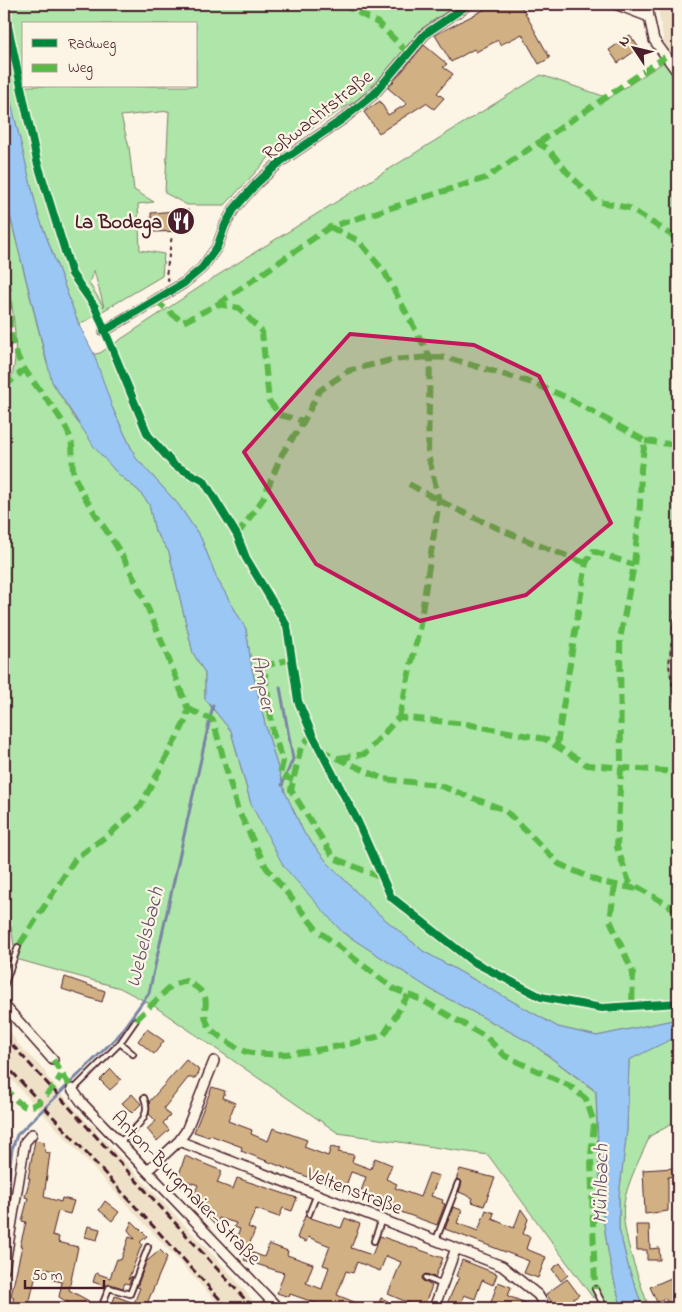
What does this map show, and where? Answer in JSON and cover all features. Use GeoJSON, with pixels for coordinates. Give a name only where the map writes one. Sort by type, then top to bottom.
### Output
{"type":"FeatureCollection","features":[{"type":"Feature","properties":{"kind":"street","name":"Roßwachtstraße"},"geometry":{"type":"LineString","coordinates":[[104,332],[175,288],[202,268],[217,247],[225,225],[234,209],[256,184],[280,162],[343,119],[374,94],[425,34],[469,4]]}},
{"type":"Feature","properties":{"kind":"street"},"geometry":{"type":"LineString","coordinates":[[615,4],[649,17]]}},
{"type":"Feature","properties":{"kind":"street"},"geometry":{"type":"LineString","coordinates":[[647,4],[654,40],[678,73]]}},
{"type":"Feature","properties":{"kind":"street"},"geometry":{"type":"LineString","coordinates":[[4,1005],[53,1060]]}},
{"type":"Feature","properties":{"kind":"street"},"geometry":{"type":"LineString","coordinates":[[148,1170],[186,1132],[214,1061]]}},
{"type":"Feature","properties":{"kind":"street","name":"Anton-Burgmaier-Straße"},"geometry":{"type":"LineString","coordinates":[[72,1090],[278,1308]]}},
{"type":"Feature","properties":{"kind":"street"},"geometry":{"type":"LineString","coordinates":[[4,1270],[25,1142],[32,1134]]}},
{"type":"Feature","properties":{"kind":"street","name":"Veltenstraße"},"geometry":{"type":"LineString","coordinates":[[178,1141],[502,1266],[538,1295],[546,1308]]}},
{"type":"Feature","properties":{"kind":"street"},"geometry":{"type":"LineString","coordinates":[[434,1308],[456,1248]]}},
{"type":"Feature","properties":{"kind":"lane"},"geometry":{"type":"LineString","coordinates":[[4,986],[18,947]]}},
{"type":"Feature","properties":{"kind":"lane"},"geometry":{"type":"LineString","coordinates":[[72,1090],[120,1042],[136,1020]]}},
{"type":"Feature","properties":{"kind":"lane"},"geometry":{"type":"LineString","coordinates":[[120,1042],[133,1054]]}},
{"type":"Feature","properties":{"kind":"lane"},"geometry":{"type":"LineString","coordinates":[[120,1142],[146,1117],[148,1106],[144,1098]]}},
{"type":"Feature","properties":{"kind":"lane"},"geometry":{"type":"LineString","coordinates":[[436,1240],[458,1183]]}},
{"type":"Feature","properties":{"kind":"lane"},"geometry":{"type":"LineString","coordinates":[[309,1214],[317,1194]]}},
{"type":"Feature","properties":{"kind":"lane"},"geometry":{"type":"LineString","coordinates":[[374,1240],[382,1219]]}},
{"type":"Feature","properties":{"kind":"lane"},"geometry":{"type":"LineString","coordinates":[[101,1308],[109,1288],[130,1294],[148,1247]]}},
{"type":"Feature","properties":{"kind":"lane"},"geometry":{"type":"LineString","coordinates":[[426,1278],[443,1285]]}},
{"type":"Feature","properties":{"kind":"lane"},"geometry":{"type":"LineString","coordinates":[[595,1289],[605,1308]]}},
{"type":"Feature","properties":{"kind":"path"},"geometry":{"type":"LineString","coordinates":[[172,235],[166,276],[175,288]]}},
{"type":"Feature","properties":{"kind":"path"},"geometry":{"type":"LineString","coordinates":[[678,555],[673,575],[677,603],[670,665],[678,717]]}},
{"type":"Feature","properties":{"kind":"path"},"geometry":{"type":"LineString","coordinates":[[678,723],[675,746],[678,753]]}},
{"type":"Feature","properties":{"kind":"highlighted area"},"geometry":{"type":"Polygon","coordinates":[[[350,334],[474,345],[539,376],[611,523],[526,595],[420,621],[316,564],[244,452],[350,334]]]}},
{"type":"Feature","properties":{"kind":"shaded area"},"geometry":{"type":"Polygon","coordinates":[[[657,4],[678,4],[678,73],[667,60],[657,4]]]}},
{"type":"Feature","properties":{"kind":"shaded area"},"geometry":{"type":"Polygon","coordinates":[[[4,1027],[44,1070],[47,1077],[90,1125],[94,1125],[97,1132],[230,1273],[259,1308],[222,1308],[23,1092],[4,1071],[4,1027]]]}},
{"type":"Feature","properties":{"kind":"green space"},"geometry":{"type":"Polygon","coordinates":[[[4,4],[458,4],[421,29],[386,72],[357,100],[276,150],[225,205],[187,205],[165,193],[169,111],[121,116],[129,147],[134,190],[154,202],[138,204],[140,250],[164,254],[162,276],[79,325],[38,214],[4,73],[4,4]],[[94,271],[89,283],[104,307],[94,271]]]}},
{"type":"Feature","properties":{"kind":"green space"},"geometry":{"type":"Polygon","coordinates":[[[667,60],[678,73],[678,557],[673,575],[676,602],[669,665],[678,717],[675,746],[678,760],[678,1019],[597,1036],[558,1027],[423,951],[374,910],[327,862],[304,833],[285,792],[265,724],[252,669],[246,629],[217,579],[201,538],[178,504],[136,458],[112,407],[52,382],[73,416],[117,473],[139,491],[149,504],[155,531],[169,552],[193,653],[205,673],[205,699],[231,731],[251,804],[342,932],[430,989],[531,1043],[596,1092],[599,1174],[605,1228],[609,1255],[622,1308],[606,1308],[595,1290],[593,1298],[488,1155],[338,1133],[154,1006],[120,988],[16,959],[11,927],[4,923],[4,388],[11,378],[14,365],[15,332],[7,271],[4,262],[4,192],[47,364],[100,353],[215,277],[541,75],[609,98],[667,60]]]}},
{"type":"Feature","properties":{"kind":"green space"},"geometry":{"type":"Polygon","coordinates":[[[678,1036],[678,1121],[650,1136],[631,1178],[624,1204],[625,1228],[628,1242],[649,1308],[643,1308],[629,1269],[619,1229],[619,1196],[627,1130],[629,1060],[678,1036]]]}},
{"type":"Feature","properties":{"kind":"water"},"geometry":{"type":"Polygon","coordinates":[[[4,73],[38,214],[79,325],[94,354],[112,407],[136,458],[178,504],[201,538],[217,579],[246,629],[252,669],[265,724],[285,792],[304,833],[327,862],[374,910],[423,951],[558,1027],[597,1036],[678,1019],[678,1036],[629,1060],[627,1130],[619,1196],[619,1229],[629,1269],[643,1308],[622,1308],[614,1281],[604,1228],[596,1091],[531,1043],[430,989],[342,932],[284,867],[251,804],[231,731],[205,699],[205,673],[193,653],[169,552],[155,531],[149,504],[139,491],[117,473],[95,448],[52,382],[4,192],[4,73]]]}},
{"type":"Feature","properties":{"kind":"building"},"geometry":{"type":"Polygon","coordinates":[[[501,4],[520,4],[550,58],[539,64],[522,34],[500,45],[498,40],[476,52],[474,49],[451,62],[435,35],[491,6],[492,9],[501,4]]]}},
{"type":"Feature","properties":{"kind":"building"},"geometry":{"type":"Polygon","coordinates":[[[630,35],[639,48],[618,63],[609,50],[630,35]]]}},
{"type":"Feature","properties":{"kind":"building"},"geometry":{"type":"Polygon","coordinates":[[[424,45],[447,64],[443,67],[453,74],[437,93],[444,98],[434,109],[426,103],[379,133],[364,112],[380,101],[388,115],[407,104],[388,88],[424,45]]]}},
{"type":"Feature","properties":{"kind":"building"},"geometry":{"type":"Polygon","coordinates":[[[189,210],[189,231],[152,232],[151,213],[189,210]]]}},
{"type":"Feature","properties":{"kind":"building"},"geometry":{"type":"Polygon","coordinates":[[[65,977],[105,991],[102,1002],[62,989],[65,977]]]}},
{"type":"Feature","properties":{"kind":"building"},"geometry":{"type":"Polygon","coordinates":[[[147,1029],[164,1041],[154,1054],[138,1041],[147,1029]]]}},
{"type":"Feature","properties":{"kind":"building"},"geometry":{"type":"Polygon","coordinates":[[[186,1060],[198,1069],[199,1073],[195,1078],[188,1078],[164,1108],[170,1116],[163,1123],[169,1130],[157,1141],[147,1129],[156,1121],[149,1114],[149,1102],[186,1060]]]}},
{"type":"Feature","properties":{"kind":"building"},"geometry":{"type":"Polygon","coordinates":[[[111,1069],[121,1080],[110,1090],[100,1080],[111,1069]]]}},
{"type":"Feature","properties":{"kind":"building"},"geometry":{"type":"Polygon","coordinates":[[[212,1087],[225,1091],[223,1098],[235,1103],[228,1121],[252,1130],[251,1134],[268,1141],[273,1128],[307,1140],[304,1147],[328,1156],[331,1147],[340,1149],[338,1152],[354,1155],[352,1162],[371,1169],[375,1158],[392,1165],[386,1179],[397,1184],[395,1188],[420,1197],[429,1173],[439,1176],[431,1196],[443,1200],[442,1203],[445,1204],[437,1225],[359,1197],[366,1177],[351,1172],[344,1191],[241,1151],[242,1147],[210,1135],[209,1137],[194,1132],[212,1087]]]}},
{"type":"Feature","properties":{"kind":"building"},"geometry":{"type":"Polygon","coordinates":[[[132,1094],[141,1104],[132,1113],[122,1103],[132,1094]]]}},
{"type":"Feature","properties":{"kind":"building"},"geometry":{"type":"Polygon","coordinates":[[[35,1140],[44,1142],[45,1152],[50,1153],[44,1197],[61,1202],[62,1198],[74,1201],[70,1214],[58,1211],[52,1235],[59,1237],[58,1242],[78,1247],[69,1290],[89,1301],[85,1308],[77,1308],[59,1297],[62,1282],[53,1280],[55,1271],[38,1267],[28,1308],[11,1308],[14,1297],[11,1296],[26,1222],[22,1221],[28,1198],[25,1197],[30,1178],[28,1178],[35,1140]]]}},
{"type":"Feature","properties":{"kind":"building"},"geometry":{"type":"Polygon","coordinates":[[[185,1156],[222,1171],[217,1183],[233,1189],[237,1178],[297,1198],[292,1211],[283,1208],[279,1217],[256,1209],[248,1227],[255,1230],[248,1248],[234,1243],[240,1229],[234,1227],[236,1223],[219,1218],[215,1225],[195,1205],[198,1200],[193,1198],[198,1185],[178,1178],[185,1156]]]}},
{"type":"Feature","properties":{"kind":"building"},"geometry":{"type":"Polygon","coordinates":[[[674,1168],[674,1176],[668,1177],[668,1211],[645,1214],[643,1170],[674,1168]]]}},
{"type":"Feature","properties":{"kind":"building"},"geometry":{"type":"Polygon","coordinates":[[[460,1169],[495,1178],[484,1206],[472,1202],[473,1198],[459,1192],[462,1182],[456,1180],[460,1169]]]}},
{"type":"Feature","properties":{"kind":"building"},"geometry":{"type":"Polygon","coordinates":[[[105,1201],[119,1212],[112,1221],[99,1210],[105,1201]]]}},
{"type":"Feature","properties":{"kind":"building"},"geometry":{"type":"Polygon","coordinates":[[[453,1207],[462,1210],[457,1223],[478,1231],[486,1210],[494,1213],[492,1219],[514,1228],[521,1209],[528,1219],[523,1234],[530,1237],[526,1249],[546,1257],[538,1278],[524,1273],[529,1261],[445,1229],[453,1207]]]}},
{"type":"Feature","properties":{"kind":"building"},"geometry":{"type":"Polygon","coordinates":[[[305,1216],[341,1228],[345,1218],[360,1224],[351,1248],[372,1255],[380,1236],[443,1258],[435,1277],[426,1274],[422,1277],[423,1281],[432,1286],[423,1308],[407,1308],[409,1303],[388,1294],[401,1262],[386,1256],[380,1271],[357,1262],[353,1273],[346,1271],[337,1295],[369,1308],[330,1308],[290,1294],[289,1297],[277,1293],[284,1273],[244,1260],[248,1251],[264,1257],[269,1244],[288,1251],[287,1255],[313,1264],[306,1283],[322,1289],[329,1267],[323,1265],[330,1246],[308,1237],[306,1242],[297,1238],[305,1216]]]}},
{"type":"Feature","properties":{"kind":"building"},"geometry":{"type":"Polygon","coordinates":[[[132,1221],[147,1236],[140,1242],[142,1244],[128,1280],[132,1276],[129,1284],[125,1283],[123,1288],[110,1284],[105,1286],[93,1282],[96,1273],[110,1278],[117,1259],[121,1260],[129,1237],[135,1239],[128,1230],[132,1221]]]}},
{"type":"Feature","properties":{"kind":"building"},"geometry":{"type":"Polygon","coordinates":[[[636,1225],[649,1225],[650,1249],[659,1248],[660,1260],[647,1260],[647,1250],[637,1250],[636,1225]]]}},
{"type":"Feature","properties":{"kind":"building"},"geometry":{"type":"Polygon","coordinates":[[[88,1226],[100,1229],[97,1240],[85,1237],[88,1226]]]}},
{"type":"Feature","properties":{"kind":"building"},"geometry":{"type":"Polygon","coordinates":[[[160,1250],[167,1257],[145,1308],[111,1308],[115,1296],[134,1303],[140,1288],[137,1287],[146,1262],[160,1250]]]}},
{"type":"Feature","properties":{"kind":"building"},"geometry":{"type":"Polygon","coordinates":[[[462,1260],[497,1274],[493,1285],[482,1280],[475,1299],[464,1295],[459,1308],[445,1308],[459,1277],[456,1276],[462,1260]]]}},
{"type":"Feature","properties":{"kind":"building"},"geometry":{"type":"Polygon","coordinates":[[[560,1263],[568,1275],[561,1281],[552,1269],[560,1263]]]}},
{"type":"Feature","properties":{"kind":"building"},"geometry":{"type":"Polygon","coordinates":[[[678,1275],[678,1306],[670,1308],[665,1298],[657,1302],[650,1287],[678,1275]]]}},
{"type":"Feature","properties":{"kind":"building"},"geometry":{"type":"Polygon","coordinates":[[[567,1279],[579,1295],[561,1308],[556,1308],[546,1294],[567,1279]]]}},
{"type":"Feature","properties":{"kind":"building"},"geometry":{"type":"Polygon","coordinates":[[[498,1282],[511,1287],[508,1296],[539,1308],[498,1308],[490,1305],[498,1282]]]}},
{"type":"Feature","properties":{"kind":"building"},"geometry":{"type":"Polygon","coordinates":[[[381,1298],[388,1301],[386,1308],[377,1308],[381,1298]]]}},
{"type":"Feature","properties":{"kind":"waterway","name":"Amper"},"geometry":{"type":"LineString","coordinates":[[280,687],[293,759],[282,785]]}},
{"type":"Feature","properties":{"kind":"waterway","name":"Webelsbach"},"geometry":{"type":"LineString","coordinates":[[4,1209],[12,1149],[17,1135],[117,1037],[149,993],[213,705]]}},
{"type":"Feature","properties":{"kind":"railway"},"geometry":{"type":"LineString","coordinates":[[4,1036],[253,1308]]}},
{"type":"Feature","properties":{"kind":"railway"},"geometry":{"type":"LineString","coordinates":[[4,1063],[228,1308]]}},
{"type":"Feature","properties":{"kind":"marked path"},"geometry":{"type":"LineString","coordinates":[[342,4],[378,23],[408,53]]}},
{"type":"Feature","properties":{"kind":"marked path"},"geometry":{"type":"LineString","coordinates":[[538,143],[665,57]]}},
{"type":"Feature","properties":{"kind":"marked path"},"geometry":{"type":"LineString","coordinates":[[218,304],[330,227],[486,178],[538,143],[549,150],[568,173],[596,201],[629,208],[678,239]]}},
{"type":"Feature","properties":{"kind":"marked path"},"geometry":{"type":"LineString","coordinates":[[330,227],[359,241],[385,273],[430,357],[428,454],[439,501],[419,631],[399,717]]}},
{"type":"Feature","properties":{"kind":"marked path"},"geometry":{"type":"LineString","coordinates":[[4,262],[7,273],[11,332],[17,355],[29,376],[65,426],[72,447],[75,478],[133,577],[158,633],[188,709],[186,720],[141,805],[112,832],[75,859],[18,947]]}},
{"type":"Feature","properties":{"kind":"marked path"},"geometry":{"type":"LineString","coordinates":[[155,301],[183,322],[218,304],[239,308],[262,332],[269,401],[280,415],[304,421],[319,391],[348,371],[391,360],[430,357],[448,358],[533,383],[570,399],[645,441],[641,468],[640,505],[634,565],[620,639],[621,767],[617,847],[629,882],[678,911]]}},
{"type":"Feature","properties":{"kind":"marked path"},"geometry":{"type":"LineString","coordinates":[[4,387],[24,370]]}},
{"type":"Feature","properties":{"kind":"marked path"},"geometry":{"type":"LineString","coordinates":[[237,535],[263,499],[282,454],[304,421]]}},
{"type":"Feature","properties":{"kind":"marked path"},"geometry":{"type":"LineString","coordinates":[[645,441],[678,445]]}},
{"type":"Feature","properties":{"kind":"marked path"},"geometry":{"type":"LineString","coordinates":[[409,484],[452,507],[496,527],[586,563]]}},
{"type":"Feature","properties":{"kind":"marked path"},"geometry":{"type":"LineString","coordinates":[[557,745],[586,563],[593,551],[634,565]]}},
{"type":"Feature","properties":{"kind":"marked path"},"geometry":{"type":"LineString","coordinates":[[292,659],[264,666],[273,733],[283,761],[280,775],[293,780]]}},
{"type":"Feature","properties":{"kind":"marked path"},"geometry":{"type":"LineString","coordinates":[[188,709],[213,720],[237,808],[266,867],[317,930],[394,989],[422,1000],[486,1037],[505,1056],[570,1086],[586,1099],[594,1123],[591,1157],[595,1289]]}},
{"type":"Feature","properties":{"kind":"marked path"},"geometry":{"type":"LineString","coordinates":[[339,758],[365,754],[399,717],[466,724],[545,739],[587,765],[678,772]]}},
{"type":"Feature","properties":{"kind":"marked path"},"geometry":{"type":"LineString","coordinates":[[312,734],[301,747],[291,790],[334,858],[382,878]]}},
{"type":"Feature","properties":{"kind":"marked path"},"geometry":{"type":"LineString","coordinates":[[320,750],[383,779],[438,785],[505,810],[559,864],[600,882],[637,889]]}},
{"type":"Feature","properties":{"kind":"marked path"},"geometry":{"type":"LineString","coordinates":[[615,885],[610,920],[633,973],[632,1006]]}},
{"type":"Feature","properties":{"kind":"marked path"},"geometry":{"type":"LineString","coordinates":[[136,1020],[172,985],[186,981],[203,994],[206,1004],[205,1016],[212,1030],[229,1042],[247,1052],[262,1054],[298,1053],[335,1047],[384,1035],[408,995]]}},
{"type":"Feature","properties":{"kind":"marked path"},"geometry":{"type":"LineString","coordinates":[[53,1060],[72,1089]]}},
{"type":"Feature","properties":{"kind":"marked path"},"geometry":{"type":"LineString","coordinates":[[4,1086],[18,1102],[29,1107],[46,1096],[61,1075]]}},
{"type":"Feature","properties":{"kind":"cycle path"},"geometry":{"type":"LineString","coordinates":[[6,4],[8,26],[37,161],[72,274],[95,307],[148,435],[174,465],[204,481],[237,535],[246,558],[287,626],[298,701],[312,734],[358,822],[391,897],[472,961],[541,997],[602,1008],[678,1003]]}},
{"type":"Feature","properties":{"kind":"cycle path"},"geometry":{"type":"LineString","coordinates":[[104,331],[184,283],[202,268],[217,247],[225,225],[234,209],[256,184],[280,162],[343,119],[374,94],[425,34],[469,4]]}},
{"type":"Feature","properties":{"kind":"place","name":"La Bodega"},"geometry":{"type":"Point","coordinates":[181,221]}},
{"type":"Feature","properties":{"kind":"water label","name":"Mühlbach"},"geometry":{"type":"Point","coordinates":[600,1184]}}]}
